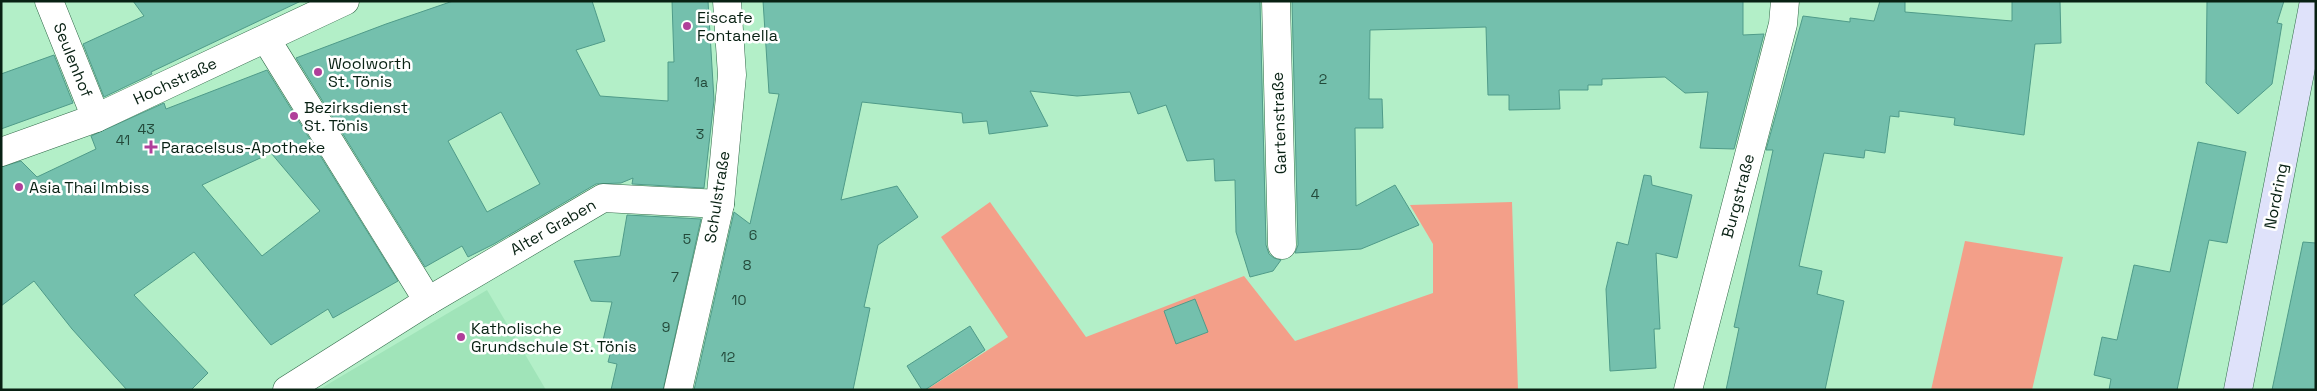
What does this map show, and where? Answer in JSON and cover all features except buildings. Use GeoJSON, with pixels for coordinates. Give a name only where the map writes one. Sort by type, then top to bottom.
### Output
{"type":"FeatureCollection","features":[{"type":"Feature","properties":{"kind":"street","name":"Seulenhof"},"geometry":{"type":"LineString","coordinates":[[49,1],[96,118]]}},
{"type":"Feature","properties":{"kind":"street","name":"Hochstraße"},"geometry":{"type":"LineString","coordinates":[[1,152],[96,118],[345,1]]}},
{"type":"Feature","properties":{"kind":"street","name":"Schulstraße"},"geometry":{"type":"LineString","coordinates":[[678,390],[720,204],[732,75],[728,1]]}},
{"type":"Feature","properties":{"kind":"street","name":"Gartenstraße"},"geometry":{"type":"LineString","coordinates":[[1276,1],[1282,245]]}},
{"type":"Feature","properties":{"kind":"street","name":"Burgstraße"},"geometry":{"type":"LineString","coordinates":[[1688,390],[1784,24],[1785,1]]}},
{"type":"Feature","properties":{"kind":"street","name":"Nordring"},"geometry":{"type":"LineString","coordinates":[[2238,390],[2314,1]]}},
{"type":"Feature","properties":{"kind":"street"},"geometry":{"type":"LineString","coordinates":[[266,39],[428,301]]}},
{"type":"Feature","properties":{"kind":"street","name":"Alter Graben"},"geometry":{"type":"LineString","coordinates":[[286,390],[428,301],[603,198],[720,204]]}},
{"type":"Feature","properties":{"kind":"shaded area"},"geometry":{"type":"Polygon","coordinates":[[[990,202],[1086,337],[1244,276],[1295,341],[1433,293],[1433,244],[1410,205],[1512,202],[1518,390],[926,390],[1008,337],[941,237],[990,202]]]}},
{"type":"Feature","properties":{"kind":"shaded area"},"geometry":{"type":"Polygon","coordinates":[[[1965,241],[2063,257],[2032,390],[1931,390],[1965,241]]]}},
{"type":"Feature","properties":{"kind":"shaded area","name":"Katholische Grundschule St. Tönis"},"geometry":{"type":"Polygon","coordinates":[[[487,290],[546,390],[319,390],[330,383],[487,290]]]}},
{"type":"Feature","properties":{"kind":"place","name":"Eiscafe Fontanella"},"geometry":{"type":"Point","coordinates":[687,26]}},
{"type":"Feature","properties":{"kind":"place","name":"Woolworth St. Tönis"},"geometry":{"type":"Point","coordinates":[318,72]}},
{"type":"Feature","properties":{"kind":"place","name":"Bezirksdienst St. Tönis"},"geometry":{"type":"Point","coordinates":[294,116]}},
{"type":"Feature","properties":{"kind":"place","name":"Paracelsus-Apotheke"},"geometry":{"type":"Point","coordinates":[151,147]}},
{"type":"Feature","properties":{"kind":"place","name":"Asia Thai Imbiss"},"geometry":{"type":"Point","coordinates":[19,187]}},
{"type":"Feature","properties":{"kind":"place","name":"Katholische Grundschule St. Tönis"},"geometry":{"type":"Point","coordinates":[461,337]}}]}
